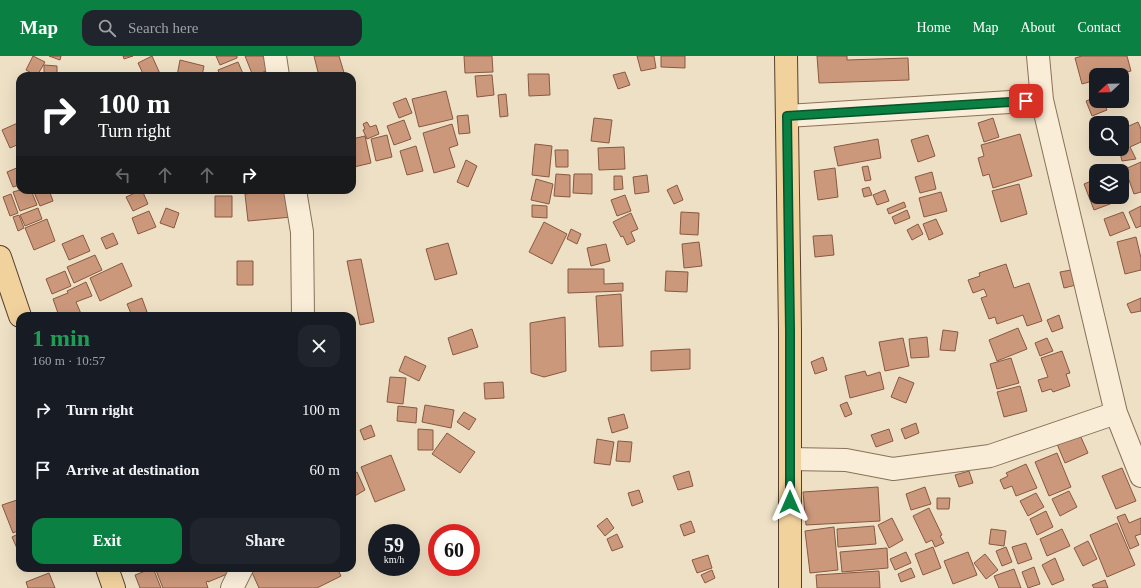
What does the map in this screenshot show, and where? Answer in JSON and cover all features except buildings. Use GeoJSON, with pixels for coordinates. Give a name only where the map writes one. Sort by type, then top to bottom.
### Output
{"type":"FeatureCollection","features":[{"type":"Feature","properties":{"kind":"main road"},"geometry":{"type":"LineString","coordinates":[[786,56],[790,588]]}},
{"type":"Feature","properties":{"kind":"main road"},"geometry":{"type":"LineString","coordinates":[[0,257],[19,312]]}},
{"type":"Feature","properties":{"kind":"main road"},"geometry":{"type":"LineString","coordinates":[[108,572],[114,588]]}},
{"type":"Feature","properties":{"kind":"street"},"geometry":{"type":"LineString","coordinates":[[275,56],[277,72]]}},
{"type":"Feature","properties":{"kind":"street"},"geometry":{"type":"LineString","coordinates":[[1038,56],[1042,100],[1116,413],[1141,476]]}},
{"type":"Feature","properties":{"kind":"street"},"geometry":{"type":"LineString","coordinates":[[787,116],[1042,100]]}},
{"type":"Feature","properties":{"kind":"street"},"geometry":{"type":"LineString","coordinates":[[296,194],[302,232],[303,312]]}},
{"type":"Feature","properties":{"kind":"street"},"geometry":{"type":"LineString","coordinates":[[790,459],[846,460],[893,469],[990,456],[1116,413]]}},
{"type":"Feature","properties":{"kind":"street"},"geometry":{"type":"LineString","coordinates":[[232,588],[240,572]]}},
{"type":"Feature","properties":{"kind":"route"},"geometry":{"type":"LineString","coordinates":[[790,502],[790,331],[787,116],[1026,101]]}}]}
